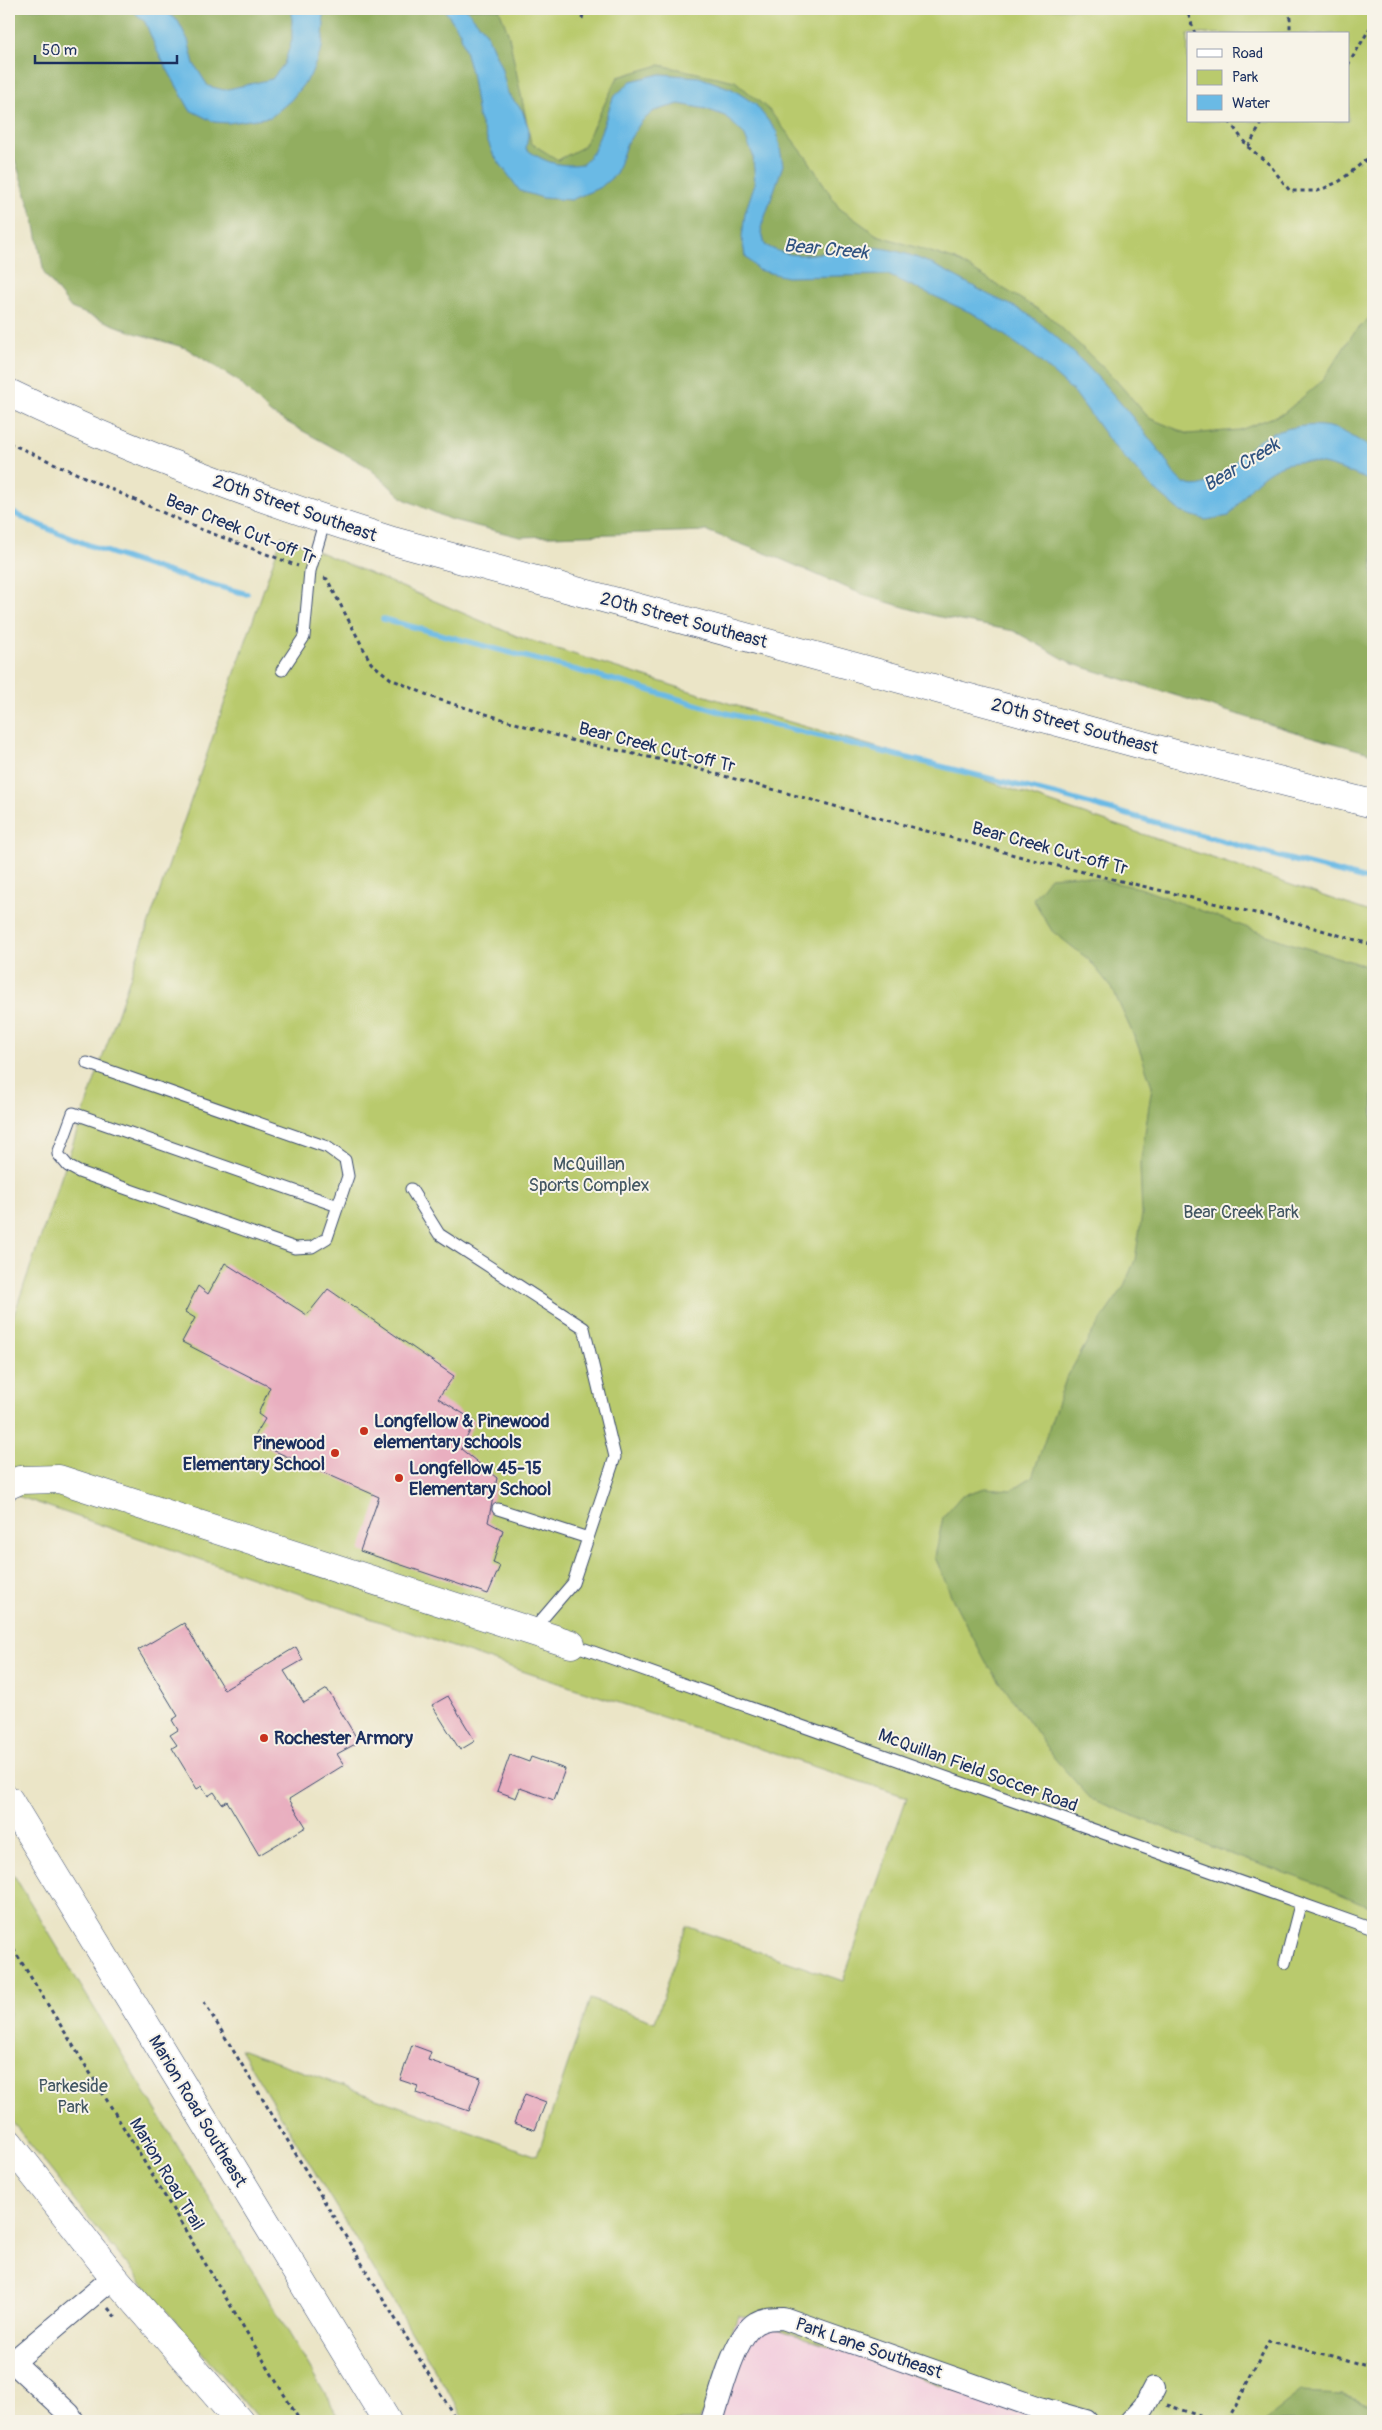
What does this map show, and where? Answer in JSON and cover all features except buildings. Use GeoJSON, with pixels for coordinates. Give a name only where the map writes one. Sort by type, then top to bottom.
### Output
{"type":"FeatureCollection","features":[{"type":"Feature","properties":{"kind":"street","name":"20th Street Southeast"},"geometry":{"type":"LineString","coordinates":[[9,393],[157,459],[324,520],[475,564],[868,669],[1183,756],[1373,804]]}},
{"type":"Feature","properties":{"kind":"street"},"geometry":{"type":"LineString","coordinates":[[9,1485],[20,1480],[59,1479],[571,1644]]}},
{"type":"Feature","properties":{"kind":"street","name":"Marion Road Southeast"},"geometry":{"type":"LineString","coordinates":[[9,1800],[387,2421]]}},
{"type":"Feature","properties":{"kind":"street"},"geometry":{"type":"LineString","coordinates":[[9,2143],[114,2277],[239,2421]]}},
{"type":"Feature","properties":{"kind":"street"},"geometry":{"type":"LineString","coordinates":[[73,2421],[69,2414],[11,2362],[114,2277]]}},
{"type":"Feature","properties":{"kind":"street","name":"Park Lane Southeast"},"geometry":{"type":"LineString","coordinates":[[712,2421],[738,2347],[746,2334],[754,2324],[766,2318],[783,2318],[1036,2407],[1086,2421]]}},
{"type":"Feature","properties":{"kind":"street"},"geometry":{"type":"LineString","coordinates":[[1131,2421],[1158,2396]]}},
{"type":"Feature","properties":{"kind":"lane"},"geometry":{"type":"LineString","coordinates":[[282,670],[304,637],[310,571],[324,520]]}},
{"type":"Feature","properties":{"kind":"lane"},"geometry":{"type":"LineString","coordinates":[[87,1063],[327,1147],[345,1160],[348,1176],[338,1206],[327,1238],[312,1247],[295,1248],[79,1172],[68,1166],[58,1154],[72,1113],[338,1206]]}},
{"type":"Feature","properties":{"kind":"lane"},"geometry":{"type":"LineString","coordinates":[[411,1190],[439,1234],[584,1328],[615,1457],[573,1583],[532,1631]]}},
{"type":"Feature","properties":{"kind":"lane"},"geometry":{"type":"LineString","coordinates":[[498,1509],[588,1538]]}},
{"type":"Feature","properties":{"kind":"lane","name":"McQuillan Field Soccer Road"},"geometry":{"type":"LineString","coordinates":[[571,1644],[1300,1905],[1373,1929]]}},
{"type":"Feature","properties":{"kind":"lane"},"geometry":{"type":"LineString","coordinates":[[1285,1963],[1300,1905]]}},
{"type":"Feature","properties":{"kind":"path"},"geometry":{"type":"LineString","coordinates":[[582,19],[584,9]]}},
{"type":"Feature","properties":{"kind":"path"},"geometry":{"type":"LineString","coordinates":[[1183,9],[1189,16],[1194,32]]}},
{"type":"Feature","properties":{"kind":"path"},"geometry":{"type":"LineString","coordinates":[[1286,9],[1290,18],[1290,32]]}},
{"type":"Feature","properties":{"kind":"path"},"geometry":{"type":"LineString","coordinates":[[1350,62],[1372,28],[1373,23]]}},
{"type":"Feature","properties":{"kind":"path"},"geometry":{"type":"LineString","coordinates":[[1230,122],[1248,147],[1269,164],[1290,191],[1318,191],[1340,181],[1373,154]]}},
{"type":"Feature","properties":{"kind":"path"},"geometry":{"type":"LineString","coordinates":[[1248,147],[1260,128],[1261,122]]}},
{"type":"Feature","properties":{"kind":"path","name":"Bear Creek Cut-off Tr"},"geometry":{"type":"LineString","coordinates":[[9,443],[195,527],[327,579],[371,663],[391,679],[436,699],[574,741],[676,763],[1033,860],[1270,917],[1373,945]]}},
{"type":"Feature","properties":{"kind":"path","name":"Marion Road Trail"},"geometry":{"type":"LineString","coordinates":[[9,1942],[113,2110],[300,2421]]}},
{"type":"Feature","properties":{"kind":"path"},"geometry":{"type":"LineString","coordinates":[[204,2002],[457,2421]]}},
{"type":"Feature","properties":{"kind":"path"},"geometry":{"type":"LineString","coordinates":[[1228,2421],[1269,2341],[1333,2356],[1373,2368]]}},
{"type":"Feature","properties":{"kind":"path"},"geometry":{"type":"LineString","coordinates":[[1158,2396],[1215,2421]]}},
{"type":"Feature","properties":{"kind":"shaded area"},"geometry":{"type":"Polygon","coordinates":[[[738,2315],[1045,2421],[700,2421],[738,2315]]]}},
{"type":"Feature","properties":{"kind":"green space"},"geometry":{"type":"Polygon","coordinates":[[[9,9],[499,9],[508,32],[531,143],[558,160],[583,147],[618,77],[660,65],[735,81],[769,110],[807,158],[839,208],[877,235],[956,260],[1049,316],[1113,377],[1149,418],[1188,434],[1240,430],[1284,413],[1322,381],[1353,334],[1373,314],[1373,754],[1073,664],[1014,631],[935,616],[866,596],[778,558],[707,531],[520,537],[449,519],[404,499],[367,466],[270,413],[238,381],[186,348],[135,333],[71,308],[44,273],[34,220],[15,160],[9,153],[9,9]]]}},
{"type":"Feature","properties":{"kind":"green space"},"geometry":{"type":"Polygon","coordinates":[[[344,9],[1373,9],[1373,382],[1211,456],[591,235],[344,9]]]}},
{"type":"Feature","properties":{"kind":"green space","name":"McQuillan Sports Complex"},"geometry":{"type":"Polygon","coordinates":[[[282,536],[519,637],[766,715],[964,773],[1373,913],[1373,2421],[1045,2421],[738,2315],[700,2421],[466,2421],[240,2049],[537,2156],[590,1999],[655,2022],[686,1926],[843,1981],[907,1797],[528,1673],[9,1493],[9,1329],[282,536]]]}},
{"type":"Feature","properties":{"kind":"green space","name":"Bear Creek Park"},"geometry":{"type":"Polygon","coordinates":[[[1077,875],[1140,888],[1286,942],[1373,968],[1373,1908],[1319,1885],[1225,1852],[1091,1799],[1055,1759],[986,1662],[953,1600],[935,1557],[943,1517],[962,1495],[985,1488],[1011,1490],[1032,1477],[1066,1379],[1092,1333],[1123,1288],[1135,1260],[1142,1214],[1140,1166],[1152,1086],[1137,1043],[1112,988],[1088,959],[1052,931],[1033,899],[1050,877],[1077,875]]]}},
{"type":"Feature","properties":{"kind":"green space","name":"Parkeside Park"},"geometry":{"type":"Polygon","coordinates":[[[9,1867],[341,2421],[260,2421],[109,2243],[9,2118],[9,1867]]]}},
{"type":"Feature","properties":{"kind":"green space"},"geometry":{"type":"Polygon","coordinates":[[[1300,2392],[1343,2394],[1373,2405],[1373,2421],[1263,2421],[1300,2392]]]}},
{"type":"Feature","properties":{"kind":"water"},"geometry":{"type":"Polygon","coordinates":[[[131,9],[162,9],[178,21],[188,40],[194,64],[208,86],[224,90],[272,79],[284,64],[292,40],[292,9],[322,9],[324,24],[322,48],[310,76],[291,100],[271,117],[228,123],[214,122],[190,110],[157,51],[145,22],[131,9]]]}},
{"type":"Feature","properties":{"kind":"water","name":"Bear Creek"},"geometry":{"type":"Polygon","coordinates":[[[444,9],[466,9],[486,32],[501,67],[508,94],[522,110],[529,129],[526,149],[540,158],[553,163],[567,165],[583,164],[594,151],[613,98],[631,81],[660,74],[699,77],[732,89],[755,104],[777,132],[783,165],[761,228],[765,245],[778,251],[802,255],[864,247],[898,252],[929,263],[1023,311],[1051,332],[1101,380],[1160,452],[1179,480],[1189,485],[1198,486],[1208,483],[1226,470],[1252,446],[1267,436],[1293,427],[1303,426],[1329,427],[1352,436],[1373,449],[1373,482],[1331,466],[1303,462],[1288,463],[1261,478],[1248,491],[1229,516],[1206,520],[1181,512],[1153,488],[1112,444],[1075,393],[1035,357],[976,315],[888,275],[787,277],[758,270],[745,256],[742,237],[745,213],[755,183],[753,155],[744,134],[725,116],[706,109],[679,104],[654,111],[641,122],[626,145],[616,174],[601,187],[571,200],[543,198],[520,191],[493,154],[478,116],[471,72],[460,32],[444,9]]]}},
{"type":"Feature","properties":{"kind":"waterway"},"geometry":{"type":"LineString","coordinates":[[9,511],[96,548],[186,577],[247,594]]}},
{"type":"Feature","properties":{"kind":"waterway"},"geometry":{"type":"LineString","coordinates":[[383,619],[625,683],[718,711],[1057,795],[1373,881]]}},
{"type":"Feature","properties":{"kind":"place","name":"Longfellow & Pinewood elementary schools"},"geometry":{"type":"Point","coordinates":[364,1431]}},
{"type":"Feature","properties":{"kind":"place","name":"Pinewood Elementary School"},"geometry":{"type":"Point","coordinates":[335,1453]}},
{"type":"Feature","properties":{"kind":"place","name":"Longfellow 45-15 Elementary School"},"geometry":{"type":"Point","coordinates":[399,1478]}},
{"type":"Feature","properties":{"kind":"place","name":"Rochester Armory"},"geometry":{"type":"Point","coordinates":[264,1738]}}]}
